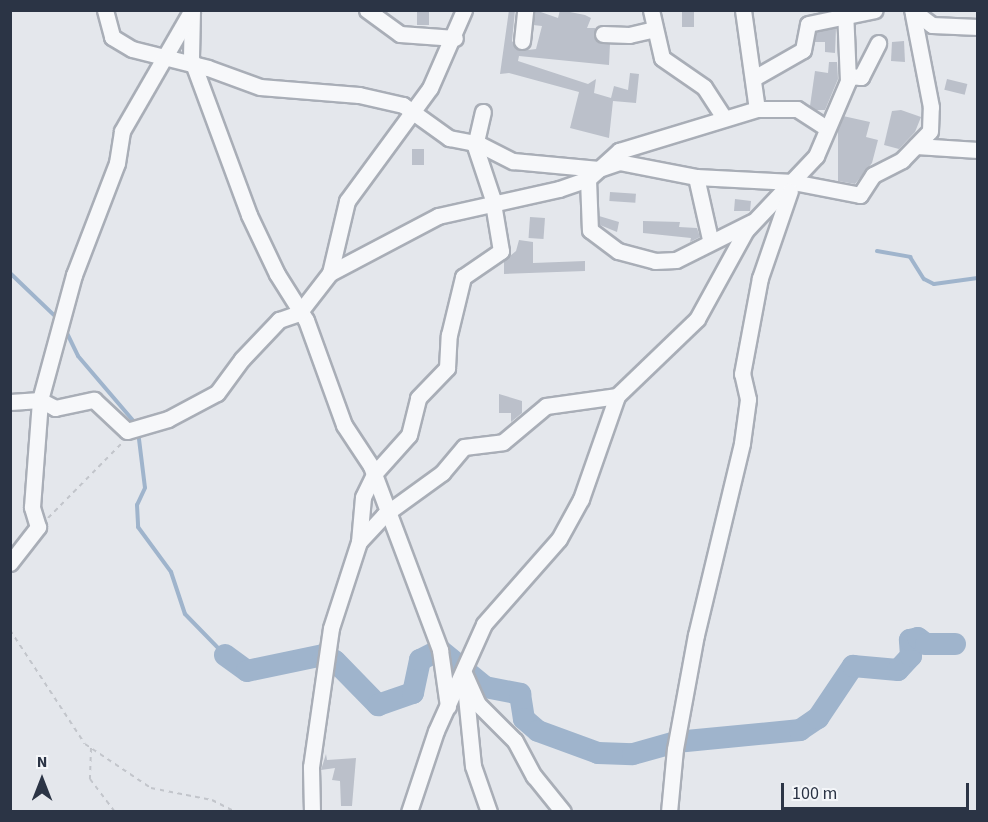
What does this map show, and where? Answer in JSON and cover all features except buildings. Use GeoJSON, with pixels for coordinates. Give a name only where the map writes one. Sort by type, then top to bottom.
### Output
{"type":"FeatureCollection","features":[{"type":"Feature","properties":{"kind":"street"},"geometry":{"type":"LineString","coordinates":[[105,10],[112,37],[163,58],[194,65],[260,87],[359,96],[403,105],[449,138],[476,144],[513,161],[593,174]]}},
{"type":"Feature","properties":{"kind":"street"},"geometry":{"type":"LineString","coordinates":[[367,10],[400,34],[455,38]]}},
{"type":"Feature","properties":{"kind":"street"},"geometry":{"type":"LineString","coordinates":[[330,273],[346,201],[430,88],[455,38],[464,10]]}},
{"type":"Feature","properties":{"kind":"street"},"geometry":{"type":"LineString","coordinates":[[522,41],[525,10]]}},
{"type":"Feature","properties":{"kind":"street"},"geometry":{"type":"LineString","coordinates":[[651,10],[662,58],[704,87],[724,118]]}},
{"type":"Feature","properties":{"kind":"street"},"geometry":{"type":"LineString","coordinates":[[743,10],[757,109]]}},
{"type":"Feature","properties":{"kind":"street"},"geometry":{"type":"LineString","coordinates":[[754,78],[803,50],[808,24],[845,13],[875,10]]}},
{"type":"Feature","properties":{"kind":"street"},"geometry":{"type":"LineString","coordinates":[[10,563],[38,527],[32,507],[40,400],[50,353],[117,163],[122,133],[192,11]]}},
{"type":"Feature","properties":{"kind":"street"},"geometry":{"type":"LineString","coordinates":[[192,11],[194,65],[249,214],[277,274],[301,311],[344,425],[374,474],[440,650],[448,706]]}},
{"type":"Feature","properties":{"kind":"street"},"geometry":{"type":"LineString","coordinates":[[912,12],[936,26],[978,27]]}},
{"type":"Feature","properties":{"kind":"street"},"geometry":{"type":"LineString","coordinates":[[10,402],[40,400],[55,408],[94,400],[121,426],[134,429],[195,408],[217,393],[279,320],[301,311],[330,273],[385,240],[438,216],[593,174],[619,162],[696,177],[793,182],[861,195],[873,175],[902,160],[930,131],[931,108],[912,12]]}},
{"type":"Feature","properties":{"kind":"street"},"geometry":{"type":"LineString","coordinates":[[410,812],[448,706],[484,624],[560,539],[581,499],[616,396],[697,319],[754,221],[816,156],[848,76],[845,13]]}},
{"type":"Feature","properties":{"kind":"street"},"geometry":{"type":"LineString","coordinates":[[603,34],[629,35],[654,29]]}},
{"type":"Feature","properties":{"kind":"street"},"geometry":{"type":"LineString","coordinates":[[848,76],[861,77],[878,43]]}},
{"type":"Feature","properties":{"kind":"street"},"geometry":{"type":"LineString","coordinates":[[754,221],[710,239],[676,260],[655,261],[618,251],[590,230],[593,174],[619,151],[757,109],[797,109],[826,128]]}},
{"type":"Feature","properties":{"kind":"street"},"geometry":{"type":"LineString","coordinates":[[312,812],[311,767],[331,627],[358,542],[363,497],[374,474],[409,435],[418,398],[447,368],[449,335],[463,277],[501,251],[493,202],[476,144],[483,112]]}},
{"type":"Feature","properties":{"kind":"street"},"geometry":{"type":"LineString","coordinates":[[916,146],[978,150]]}},
{"type":"Feature","properties":{"kind":"street"},"geometry":{"type":"LineString","coordinates":[[696,177],[710,239]]}},
{"type":"Feature","properties":{"kind":"street"},"geometry":{"type":"LineString","coordinates":[[669,812],[675,749],[696,635],[742,443],[748,399],[742,374],[760,278],[793,182]]}},
{"type":"Feature","properties":{"kind":"street"},"geometry":{"type":"LineString","coordinates":[[358,542],[387,513],[435,480],[464,447],[503,442],[546,406],[616,396]]}},
{"type":"Feature","properties":{"kind":"street"},"geometry":{"type":"LineString","coordinates":[[464,673],[473,766],[489,812]]}},
{"type":"Feature","properties":{"kind":"street"},"geometry":{"type":"LineString","coordinates":[[464,673],[478,704],[515,741],[534,776],[563,812]]}},
{"type":"Feature","properties":{"kind":"path"},"geometry":{"type":"LineString","coordinates":[[38,527],[134,429]]}},
{"type":"Feature","properties":{"kind":"path"},"geometry":{"type":"LineString","coordinates":[[10,630],[37,676],[91,748],[151,788],[212,800],[236,812]]}},
{"type":"Feature","properties":{"kind":"path"},"geometry":{"type":"LineString","coordinates":[[91,748],[90,779],[115,812]]}},
{"type":"Feature","properties":{"kind":"waterway"},"geometry":{"type":"LineString","coordinates":[[877,251],[910,257],[924,279],[934,284],[978,278]]}},
{"type":"Feature","properties":{"kind":"waterway"},"geometry":{"type":"LineString","coordinates":[[10,273],[58,319]]}},
{"type":"Feature","properties":{"kind":"waterway"},"geometry":{"type":"LineString","coordinates":[[64,327],[78,356],[136,424]]}},
{"type":"Feature","properties":{"kind":"waterway"},"geometry":{"type":"LineString","coordinates":[[138,431],[145,488],[137,505],[138,527],[171,572],[185,614],[225,655]]}},
{"type":"Feature","properties":{"kind":"waterway"},"geometry":{"type":"LineString","coordinates":[[225,655],[247,671],[323,655],[335,661],[378,705],[413,693],[420,660],[440,650],[485,687],[520,694],[524,719],[538,731],[598,753],[633,754],[676,742],[800,730],[818,718],[853,666],[898,670],[911,656],[910,640],[918,638],[926,644],[955,644]]}}]}
